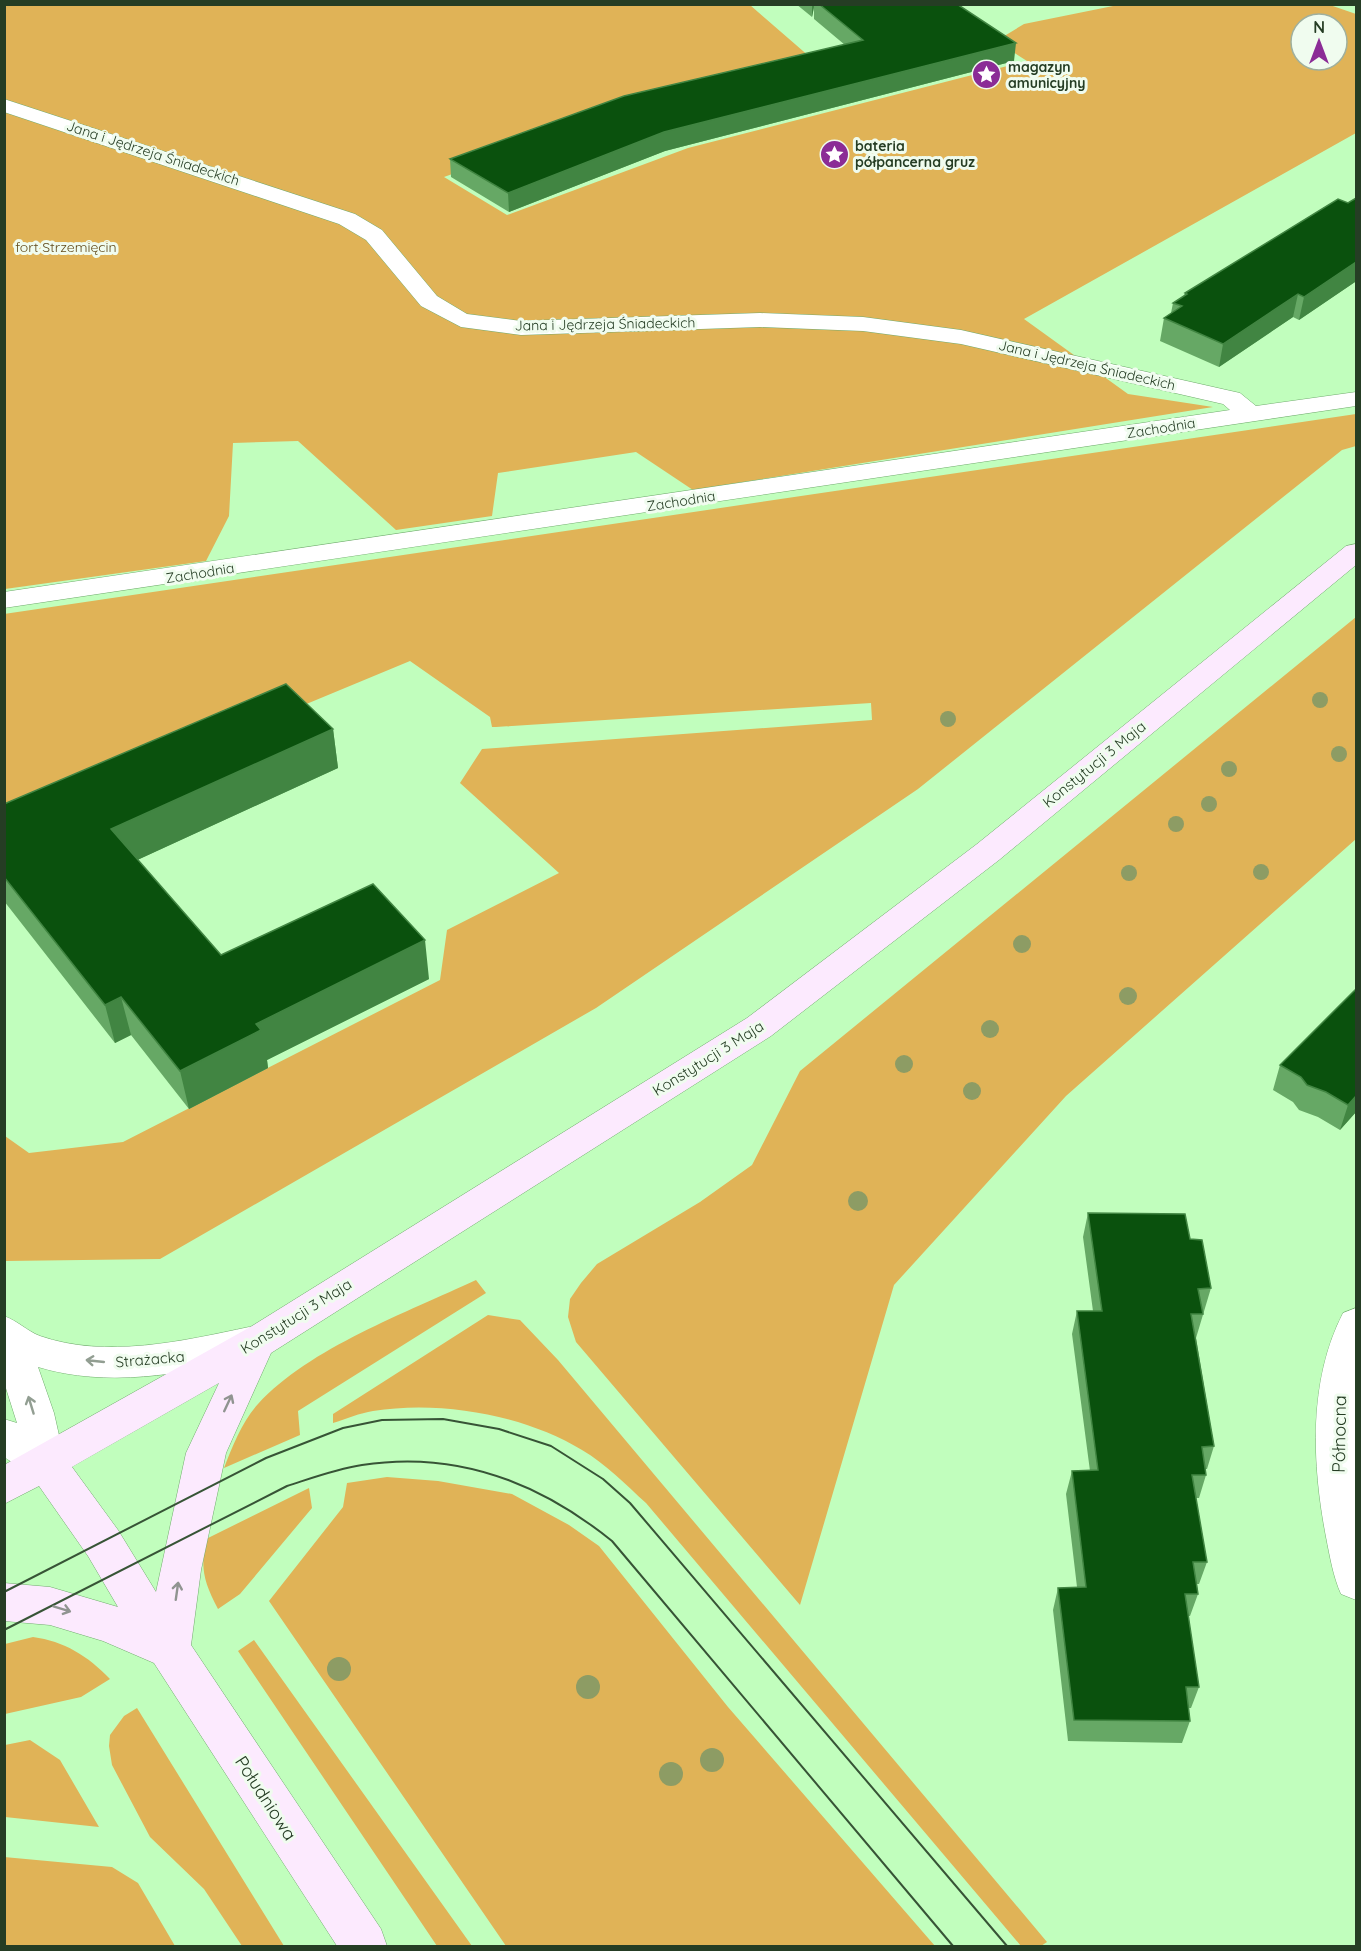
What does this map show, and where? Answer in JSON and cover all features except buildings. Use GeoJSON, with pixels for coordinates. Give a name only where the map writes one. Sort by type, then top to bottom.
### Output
{"type":"FeatureCollection","features":[{"type":"Feature","properties":{"kind":"street","name":"Jana i Jędrzeja Śniadeckich"},"geometry":{"type":"LineString","coordinates":[[4,105],[347,219],[374,235],[429,301],[461,320],[521,328],[760,320],[863,324],[961,337],[1231,398],[1251,415]]}},
{"type":"Feature","properties":{"kind":"street","name":"Zachodnia"},"geometry":{"type":"LineString","coordinates":[[4,600],[1356,399]]}},
{"type":"Feature","properties":{"kind":"street","name":"Konstytucji 3 Maja"},"geometry":{"type":"LineString","coordinates":[[4,1486],[256,1341],[759,1028],[988,852],[1356,552]]}},
{"type":"Feature","properties":{"kind":"street","name":"Północna"},"geometry":{"type":"LineString","coordinates":[[1356,1324],[1340,1385],[1335,1444],[1340,1506],[1356,1581]]}},
{"type":"Feature","properties":{"kind":"street","name":"Strażacka"},"geometry":{"type":"LineString","coordinates":[[8,1336],[30,1349],[68,1358],[117,1364],[169,1360],[256,1341]]}},
{"type":"Feature","properties":{"kind":"street","name":"Strażacka"},"geometry":{"type":"LineString","coordinates":[[8,1336],[34,1413],[45,1462]]}},
{"type":"Feature","properties":{"kind":"street"},"geometry":{"type":"LineString","coordinates":[[4,1602],[50,1606],[109,1623],[169,1649],[180,1570],[206,1453],[256,1341]]}},
{"type":"Feature","properties":{"kind":"street"},"geometry":{"type":"LineString","coordinates":[[4,1436],[45,1462]]}},
{"type":"Feature","properties":{"kind":"street","name":"Południowa"},"geometry":{"type":"LineString","coordinates":[[45,1462],[103,1543],[119,1572],[364,1947]]}},
{"type":"Feature","properties":{"kind":"green space","name":"fort Strzemięcin"},"geometry":{"type":"Polygon","coordinates":[[[1327,4],[1356,14],[1356,133],[1024,319],[1128,394],[1213,407],[693,490],[636,452],[498,473],[492,516],[396,530],[298,441],[233,443],[229,516],[206,561],[5,589],[4,5],[750,5],[818,64],[615,115],[444,177],[507,215],[688,148],[1027,61],[996,41],[1024,24],[1118,5],[1327,4]]]}},
{"type":"Feature","properties":{"kind":"green space"},"geometry":{"type":"Polygon","coordinates":[[[1356,414],[1356,446],[1342,450],[918,789],[596,1008],[160,1259],[5,1261],[5,1136],[29,1153],[123,1142],[440,980],[447,930],[559,873],[460,783],[482,749],[872,720],[871,703],[492,727],[490,717],[410,661],[5,829],[4,614],[1356,414]]]}},
{"type":"Feature","properties":{"kind":"green space"},"geometry":{"type":"Polygon","coordinates":[[[1356,617],[1356,839],[1066,1096],[894,1285],[800,1605],[576,1342],[568,1317],[570,1299],[597,1264],[700,1202],[752,1165],[800,1071],[1356,617]]]}},
{"type":"Feature","properties":{"kind":"green space"},"geometry":{"type":"Polygon","coordinates":[[[476,1280],[486,1293],[298,1411],[300,1435],[224,1468],[247,1418],[279,1384],[331,1349],[361,1333],[476,1280]]]}},
{"type":"Feature","properties":{"kind":"green space"},"geometry":{"type":"Polygon","coordinates":[[[488,1315],[520,1320],[558,1360],[1047,1942],[1041,1946],[1021,1946],[646,1503],[599,1462],[582,1450],[534,1428],[508,1419],[454,1409],[399,1408],[368,1412],[333,1423],[333,1414],[488,1315]]]}},
{"type":"Feature","properties":{"kind":"green space"},"geometry":{"type":"Polygon","coordinates":[[[387,1477],[438,1481],[512,1494],[569,1525],[599,1546],[728,1707],[935,1946],[506,1946],[269,1601],[343,1507],[347,1483],[387,1477]]]}},
{"type":"Feature","properties":{"kind":"green space"},"geometry":{"type":"Polygon","coordinates":[[[309,1488],[312,1508],[240,1594],[218,1609],[204,1575],[203,1559],[206,1539],[309,1488]]]}},
{"type":"Feature","properties":{"kind":"green space"},"geometry":{"type":"Polygon","coordinates":[[[33,1637],[55,1642],[75,1651],[93,1663],[110,1679],[81,1697],[5,1714],[5,1644],[33,1637]]]}},
{"type":"Feature","properties":{"kind":"green space"},"geometry":{"type":"Polygon","coordinates":[[[254,1640],[472,1946],[437,1946],[238,1651],[254,1640]]]}},
{"type":"Feature","properties":{"kind":"green space"},"geometry":{"type":"Polygon","coordinates":[[[137,1708],[284,1946],[242,1946],[204,1889],[150,1837],[112,1765],[109,1746],[110,1735],[124,1716],[137,1708]]]}},
{"type":"Feature","properties":{"kind":"green space"},"geometry":{"type":"Polygon","coordinates":[[[30,1740],[60,1760],[99,1827],[5,1817],[5,1745],[30,1740]]]}},
{"type":"Feature","properties":{"kind":"green space"},"geometry":{"type":"Polygon","coordinates":[[[4,1857],[112,1867],[138,1883],[175,1946],[5,1946],[4,1857]]]}},
{"type":"Feature","properties":{"kind":"tram line"},"geometry":{"type":"LineString","coordinates":[[4,1592],[266,1458],[343,1428],[382,1420],[443,1419],[499,1429],[551,1446],[603,1479],[630,1503],[1007,1946]]}},
{"type":"Feature","properties":{"kind":"tram line"},"geometry":{"type":"LineString","coordinates":[[4,1630],[287,1486],[333,1471],[362,1465],[431,1462],[495,1475],[556,1502],[612,1541],[953,1946]]}},
{"type":"Feature","properties":{"kind":"place","name":"magazyn amunicyjny"},"geometry":{"type":"Point","coordinates":[987,75]}},
{"type":"Feature","properties":{"kind":"place","name":"bateria półpancerna gruz"},"geometry":{"type":"Point","coordinates":[834,154]}}]}
